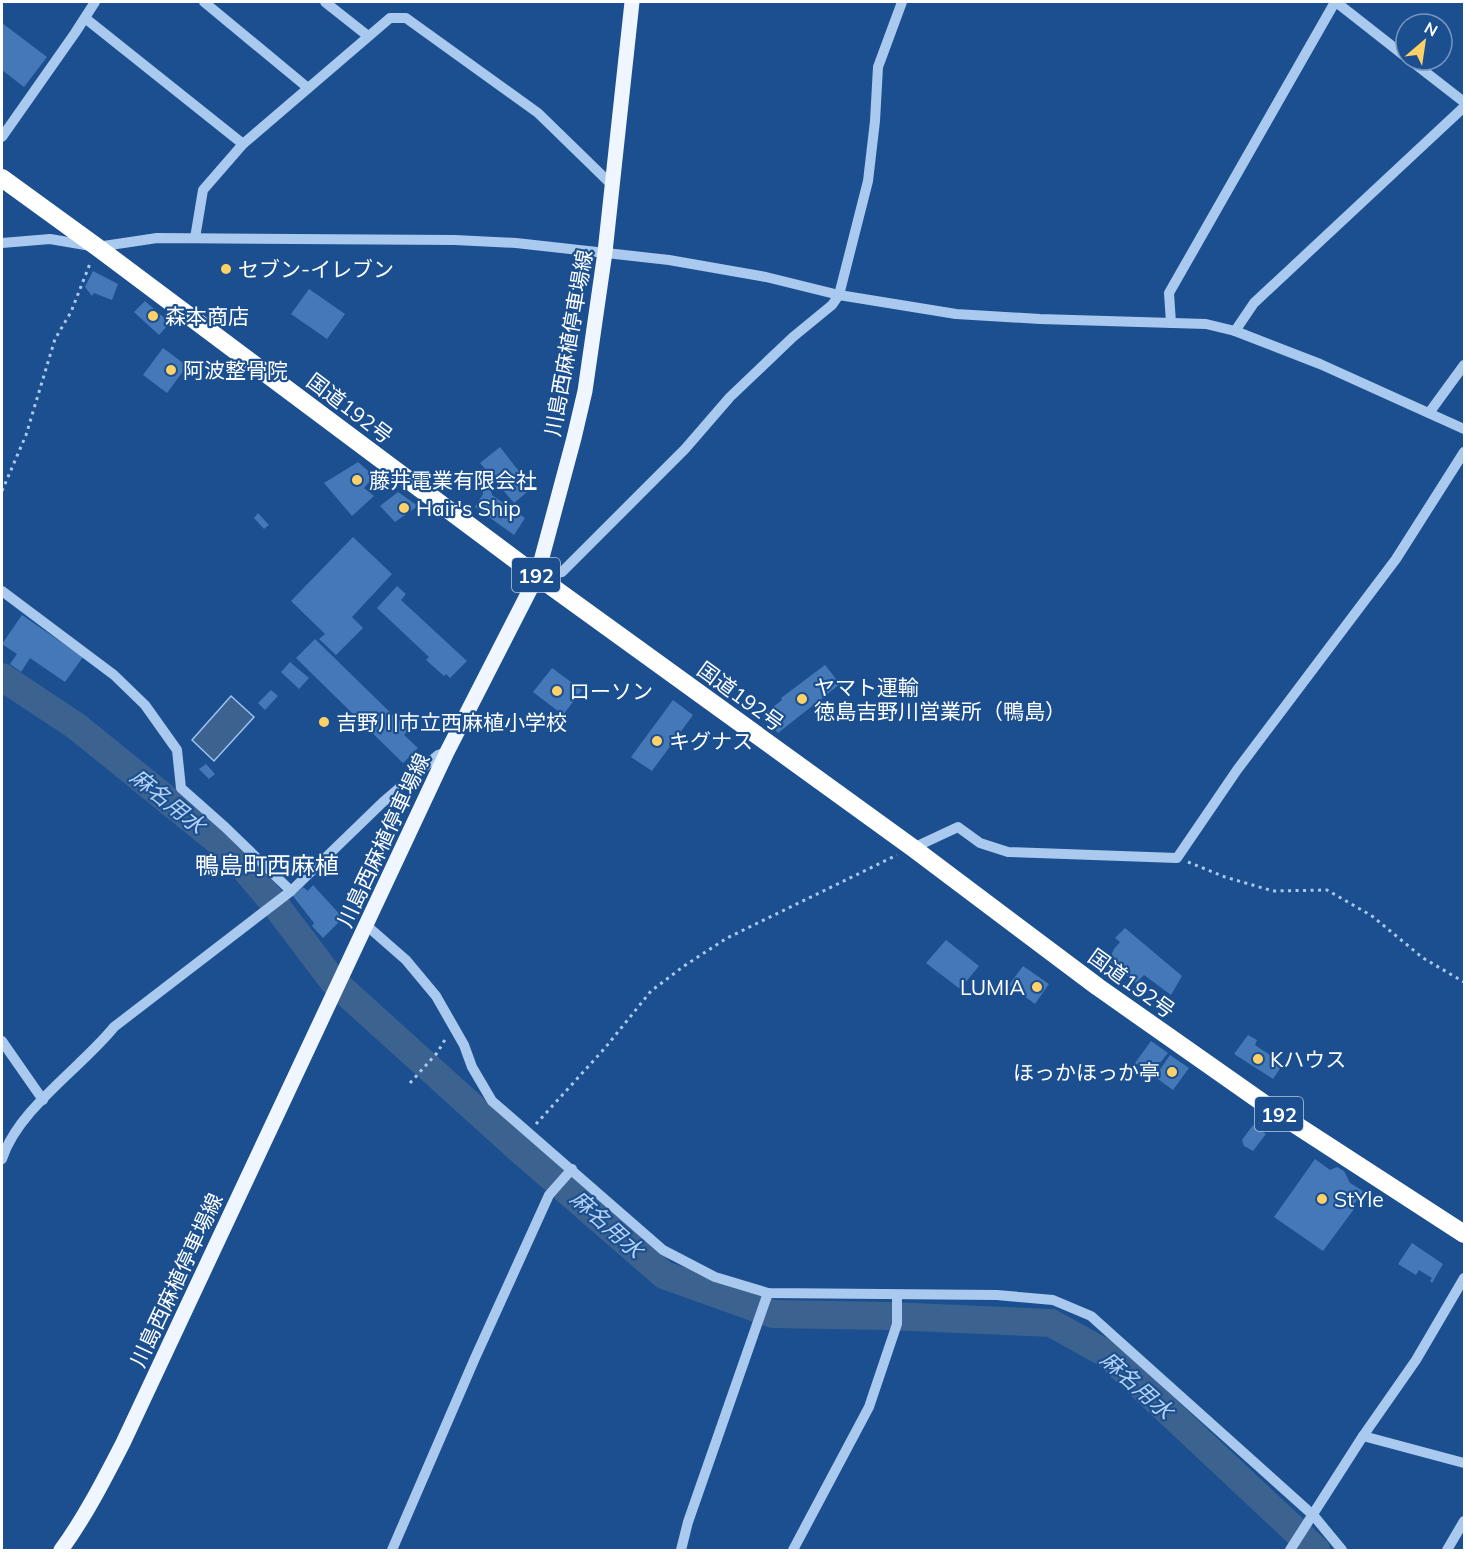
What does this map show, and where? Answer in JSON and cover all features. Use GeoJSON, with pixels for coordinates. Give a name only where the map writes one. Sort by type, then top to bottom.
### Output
{"type":"FeatureCollection","features":[{"type":"Feature","properties":{"kind":"highway","name":"国道192号"},"geometry":{"type":"LineString","coordinates":[[2,178],[537,576],[913,848],[1098,987],[1273,1110],[1464,1234]]}},
{"type":"Feature","properties":{"kind":"main road","name":"川島西麻植停車場線"},"geometry":{"type":"LineString","coordinates":[[61,1551],[93,1500],[123,1443],[447,752],[537,576],[585,391],[613,186],[632,2]]}},
{"type":"Feature","properties":{"kind":"street"},"geometry":{"type":"LineString","coordinates":[[2,137],[95,2]]}},
{"type":"Feature","properties":{"kind":"street"},"geometry":{"type":"LineString","coordinates":[[204,2],[308,88]]}},
{"type":"Feature","properties":{"kind":"street"},"geometry":{"type":"LineString","coordinates":[[325,2],[368,36]]}},
{"type":"Feature","properties":{"kind":"street"},"geometry":{"type":"LineString","coordinates":[[537,576],[562,572],[685,449],[730,397],[793,337],[832,305],[839,295],[868,181],[878,67],[902,2]]}},
{"type":"Feature","properties":{"kind":"street"},"geometry":{"type":"LineString","coordinates":[[1171,323],[1169,293],[1335,2],[1394,48]]}},
{"type":"Feature","properties":{"kind":"street"},"geometry":{"type":"LineString","coordinates":[[85,18],[243,144]]}},
{"type":"Feature","properties":{"kind":"street"},"geometry":{"type":"LineString","coordinates":[[195,238],[203,190],[243,144],[390,18],[406,18],[538,113],[613,186]]}},
{"type":"Feature","properties":{"kind":"street"},"geometry":{"type":"LineString","coordinates":[[1425,72],[1464,102]]}},
{"type":"Feature","properties":{"kind":"street"},"geometry":{"type":"LineString","coordinates":[[1235,331],[1254,303],[1464,107]]}},
{"type":"Feature","properties":{"kind":"street"},"geometry":{"type":"LineString","coordinates":[[2,243],[50,239],[97,247],[157,238],[455,240],[516,243],[669,260],[766,277],[839,295],[956,314],[1206,324],[1235,331],[1320,364],[1464,429]]}},
{"type":"Feature","properties":{"kind":"street"},"geometry":{"type":"LineString","coordinates":[[1429,413],[1464,366]]}},
{"type":"Feature","properties":{"kind":"street"},"geometry":{"type":"LineString","coordinates":[[913,848],[958,827],[980,843],[1008,852],[1177,858],[1237,770],[1396,559],[1464,452]]}},
{"type":"Feature","properties":{"kind":"street"},"geometry":{"type":"LineString","coordinates":[[2,591],[114,675],[145,705],[177,750],[181,788],[225,827],[288,892]]}},
{"type":"Feature","properties":{"kind":"street"},"geometry":{"type":"LineString","coordinates":[[2,1159],[27,1113],[99,1046],[114,1027],[288,892],[383,802],[438,755],[447,752]]}},
{"type":"Feature","properties":{"kind":"street"},"geometry":{"type":"LineString","coordinates":[[366,925],[406,960],[436,996],[492,1101],[663,1250],[715,1276],[768,1293],[897,1298],[997,1294],[1053,1300],[1091,1316],[1314,1516],[1342,1551]]}},
{"type":"Feature","properties":{"kind":"street"},"geometry":{"type":"LineString","coordinates":[[2,1041],[43,1100]]}},
{"type":"Feature","properties":{"kind":"street"},"geometry":{"type":"LineString","coordinates":[[392,1551],[475,1358],[549,1195],[572,1169]]}},
{"type":"Feature","properties":{"kind":"street"},"geometry":{"type":"LineString","coordinates":[[1290,1551],[1363,1436],[1416,1360],[1464,1278]]}},
{"type":"Feature","properties":{"kind":"street"},"geometry":{"type":"LineString","coordinates":[[681,1551],[688,1522],[768,1293]]}},
{"type":"Feature","properties":{"kind":"street"},"geometry":{"type":"LineString","coordinates":[[793,1551],[869,1407],[897,1324],[897,1298]]}},
{"type":"Feature","properties":{"kind":"street"},"geometry":{"type":"LineString","coordinates":[[1363,1436],[1464,1463]]}},
{"type":"Feature","properties":{"kind":"street"},"geometry":{"type":"LineString","coordinates":[[1447,1551],[1464,1521]]}},
{"type":"Feature","properties":{"kind":"path"},"geometry":{"type":"LineString","coordinates":[[2,491],[26,435],[55,339],[71,312],[97,247]]}},
{"type":"Feature","properties":{"kind":"path"},"geometry":{"type":"LineString","coordinates":[[529,1133],[605,1048],[651,991],[684,966],[727,938],[913,848]]}},
{"type":"Feature","properties":{"kind":"path"},"geometry":{"type":"LineString","coordinates":[[1177,858],[1225,877],[1273,891],[1327,890],[1372,916],[1423,958],[1464,982]]}},
{"type":"Feature","properties":{"kind":"path"},"geometry":{"type":"LineString","coordinates":[[410,1083],[437,1053]]}},
{"type":"Feature","properties":{"kind":"water"},"geometry":{"type":"Polygon","coordinates":[[[231,696],[254,717],[214,761],[192,740],[231,696]]]}},
{"type":"Feature","properties":{"kind":"building"},"geometry":{"type":"Polygon","coordinates":[[[2,23],[47,57],[24,87],[2,70],[2,23]]]}},
{"type":"Feature","properties":{"kind":"building"},"geometry":{"type":"Polygon","coordinates":[[[93,271],[118,284],[112,300],[94,293],[92,296],[85,287],[93,271]]]}},
{"type":"Feature","properties":{"kind":"building"},"geometry":{"type":"Polygon","coordinates":[[[309,289],[345,314],[327,339],[291,314],[309,289]]]}},
{"type":"Feature","properties":{"kind":"building"},"geometry":{"type":"Polygon","coordinates":[[[145,301],[170,323],[159,335],[134,312],[145,301]]]}},
{"type":"Feature","properties":{"kind":"building"},"geometry":{"type":"Polygon","coordinates":[[[163,348],[187,366],[167,393],[143,375],[163,348]]]}},
{"type":"Feature","properties":{"kind":"building"},"geometry":{"type":"Polygon","coordinates":[[[500,447],[532,488],[514,503],[480,463],[500,447]]]}},
{"type":"Feature","properties":{"kind":"building"},"geometry":{"type":"Polygon","coordinates":[[[358,462],[374,476],[364,488],[374,496],[352,516],[324,483],[358,462]]]}},
{"type":"Feature","properties":{"kind":"building"},"geometry":{"type":"Polygon","coordinates":[[[487,477],[492,495],[525,518],[514,535],[475,507],[483,494],[481,482],[487,477]]]}},
{"type":"Feature","properties":{"kind":"building"},"geometry":{"type":"Polygon","coordinates":[[[398,492],[418,506],[395,522],[380,506],[398,492]]]}},
{"type":"Feature","properties":{"kind":"building"},"geometry":{"type":"Polygon","coordinates":[[[258,513],[269,525],[264,529],[254,518],[258,513]]]}},
{"type":"Feature","properties":{"kind":"building"},"geometry":{"type":"Polygon","coordinates":[[[353,537],[392,574],[352,617],[363,628],[336,655],[319,639],[325,634],[291,601],[353,537]]]}},
{"type":"Feature","properties":{"kind":"building"},"geometry":{"type":"Polygon","coordinates":[[[397,586],[406,594],[401,600],[467,661],[450,678],[446,674],[444,676],[426,660],[429,657],[377,608],[397,586]]]}},
{"type":"Feature","properties":{"kind":"building"},"geometry":{"type":"Polygon","coordinates":[[[22,615],[83,657],[65,682],[30,658],[21,672],[10,664],[17,654],[2,644],[22,615]]]}},
{"type":"Feature","properties":{"kind":"building"},"geometry":{"type":"Polygon","coordinates":[[[315,639],[399,721],[406,714],[415,723],[404,735],[418,748],[403,763],[296,658],[315,639]]]}},
{"type":"Feature","properties":{"kind":"building"},"geometry":{"type":"Polygon","coordinates":[[[290,662],[309,678],[299,689],[281,672],[290,662]]]}},
{"type":"Feature","properties":{"kind":"building"},"geometry":{"type":"Polygon","coordinates":[[[825,665],[840,684],[778,733],[763,715],[782,700],[781,698],[825,665]]]}},
{"type":"Feature","properties":{"kind":"building","name":"ローソン"},"geometry":{"type":"Polygon","coordinates":[[[552,668],[582,690],[563,715],[533,692],[552,668]]]}},
{"type":"Feature","properties":{"kind":"building"},"geometry":{"type":"Polygon","coordinates":[[[271,690],[278,696],[265,710],[258,703],[271,690]]]}},
{"type":"Feature","properties":{"kind":"building"},"geometry":{"type":"Polygon","coordinates":[[[673,700],[693,715],[652,771],[631,757],[673,700]]]}},
{"type":"Feature","properties":{"kind":"building"},"geometry":{"type":"Polygon","coordinates":[[[206,764],[215,774],[209,779],[199,769],[206,764]]]}},
{"type":"Feature","properties":{"kind":"building"},"geometry":{"type":"Polygon","coordinates":[[[313,885],[343,918],[323,938],[312,926],[314,923],[293,896],[303,887],[308,891],[313,885]]]}},
{"type":"Feature","properties":{"kind":"building"},"geometry":{"type":"Polygon","coordinates":[[[1125,928],[1182,976],[1171,995],[1144,975],[1136,983],[1109,961],[1120,942],[1115,938],[1125,928]]]}},
{"type":"Feature","properties":{"kind":"building"},"geometry":{"type":"Polygon","coordinates":[[[946,940],[979,966],[960,989],[926,963],[946,940]]]}},
{"type":"Feature","properties":{"kind":"building"},"geometry":{"type":"Polygon","coordinates":[[[1023,966],[1049,984],[1035,1004],[1009,985],[1023,966]]]}},
{"type":"Feature","properties":{"kind":"building","name":"Kハウス"},"geometry":{"type":"Polygon","coordinates":[[[1248,1035],[1257,1040],[1255,1045],[1283,1064],[1273,1079],[1234,1054],[1248,1035]]]}},
{"type":"Feature","properties":{"kind":"building"},"geometry":{"type":"Polygon","coordinates":[[[1151,1041],[1168,1053],[1151,1074],[1135,1063],[1151,1041]]]}},
{"type":"Feature","properties":{"kind":"building","name":"ほっかほっか亭"},"geometry":{"type":"Polygon","coordinates":[[[1170,1055],[1189,1068],[1173,1090],[1155,1077],[1170,1055]]]}},
{"type":"Feature","properties":{"kind":"building"},"geometry":{"type":"Polygon","coordinates":[[[1253,1125],[1266,1134],[1253,1151],[1244,1146],[1242,1140],[1253,1125]]]}},
{"type":"Feature","properties":{"kind":"building","name":"StYle"},"geometry":{"type":"Polygon","coordinates":[[[1315,1159],[1330,1170],[1337,1167],[1344,1171],[1350,1183],[1363,1191],[1353,1206],[1354,1209],[1323,1251],[1274,1217],[1315,1159]]]}},
{"type":"Feature","properties":{"kind":"building"},"geometry":{"type":"Polygon","coordinates":[[[1412,1243],[1443,1264],[1432,1283],[1430,1281],[1432,1278],[1419,1270],[1416,1275],[1398,1264],[1412,1243]]]}},
{"type":"Feature","properties":{"kind":"waterway","name":"麻名用水"},"geometry":{"type":"LineString","coordinates":[[2,677],[76,726],[228,849],[274,903],[333,981],[518,1148],[664,1275],[773,1314],[1051,1323],[1107,1354],[1316,1550]]}},
{"type":"Feature","properties":{"kind":"place","name":"セブン-イレブン"},"geometry":{"type":"Point","coordinates":[226,269]}},
{"type":"Feature","properties":{"kind":"place","name":"森本商店"},"geometry":{"type":"Point","coordinates":[153,316]}},
{"type":"Feature","properties":{"kind":"place","name":"阿波整骨院"},"geometry":{"type":"Point","coordinates":[171,370]}},
{"type":"Feature","properties":{"kind":"place","name":"藤井電業有限会社"},"geometry":{"type":"Point","coordinates":[357,480]}},
{"type":"Feature","properties":{"kind":"place","name":"Hair's Ship"},"geometry":{"type":"Point","coordinates":[404,508]}},
{"type":"Feature","properties":{"kind":"place","name":"ローソン"},"geometry":{"type":"Point","coordinates":[557,691]}},
{"type":"Feature","properties":{"kind":"place","name":"ヤマト運輸 徳島吉野川営業所（鴨島）"},"geometry":{"type":"Point","coordinates":[802,699]}},
{"type":"Feature","properties":{"kind":"place","name":"吉野川市立西麻植小学校"},"geometry":{"type":"Point","coordinates":[324,722]}},
{"type":"Feature","properties":{"kind":"place","name":"キグナス"},"geometry":{"type":"Point","coordinates":[657,741]}},
{"type":"Feature","properties":{"kind":"place","name":"LUMIA"},"geometry":{"type":"Point","coordinates":[1037,987]}},
{"type":"Feature","properties":{"kind":"place","name":"Kハウス"},"geometry":{"type":"Point","coordinates":[1258,1059]}},
{"type":"Feature","properties":{"kind":"place","name":"ほっかほっか亭"},"geometry":{"type":"Point","coordinates":[1172,1072]}},
{"type":"Feature","properties":{"kind":"place","name":"StYle"},"geometry":{"type":"Point","coordinates":[1322,1199]}},
{"type":"Feature","properties":{"kind":"district","name":"鴨島町西麻植"},"geometry":{"type":"Point","coordinates":[267,865]}}]}
